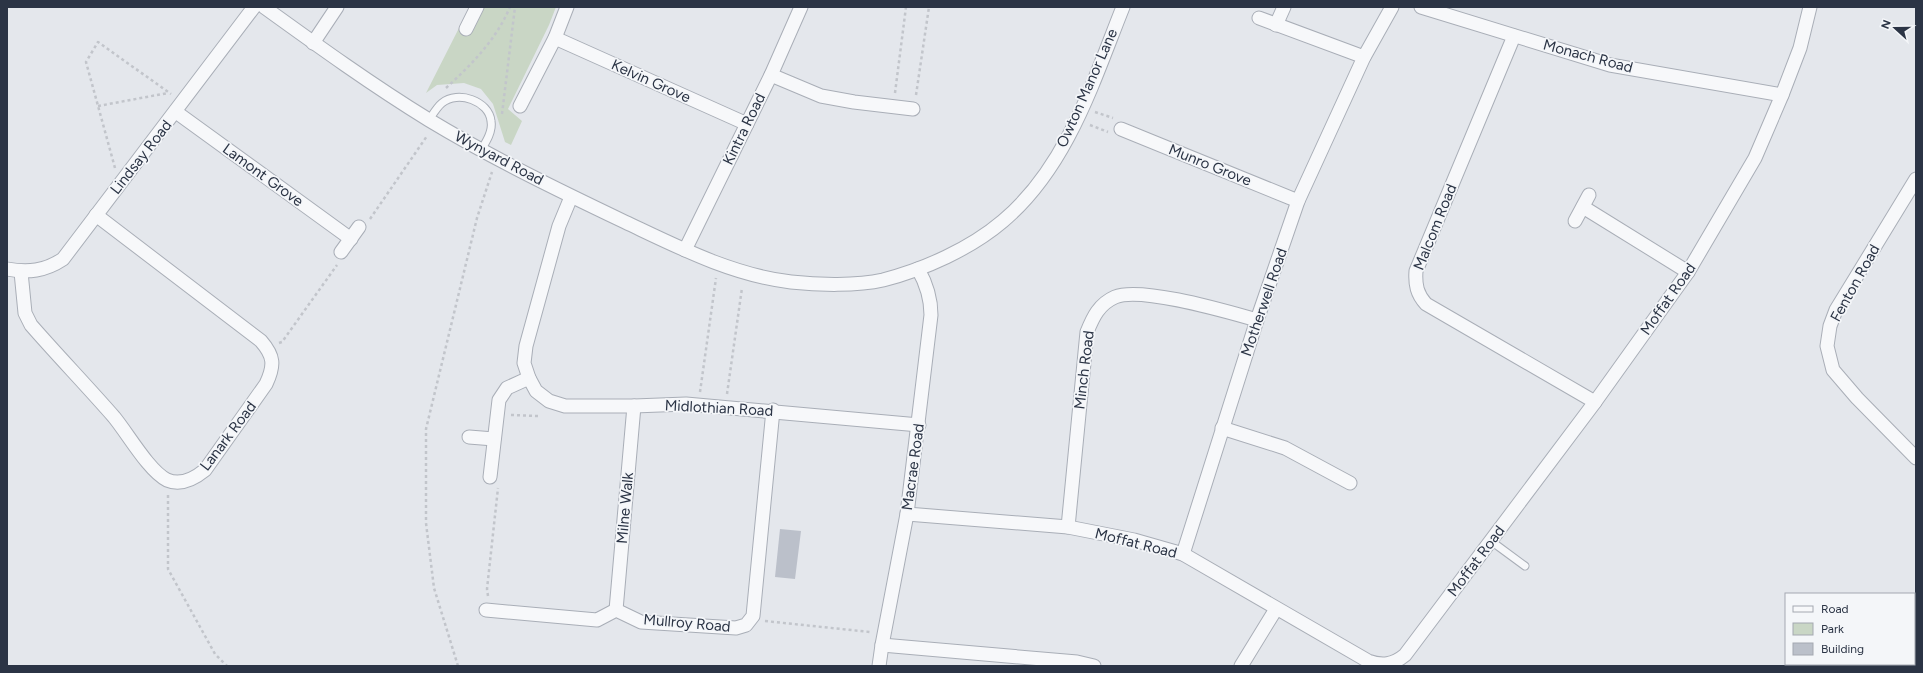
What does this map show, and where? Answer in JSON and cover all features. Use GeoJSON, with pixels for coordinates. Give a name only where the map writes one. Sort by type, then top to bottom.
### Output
{"type":"FeatureCollection","features":[{"type":"Feature","properties":{"kind":"street","name":"Lindsay Road"},"geometry":{"type":"LineString","coordinates":[[7,269],[21,272],[37,271],[52,266],[62,259],[254,7]]}},
{"type":"Feature","properties":{"kind":"street","name":"Wynyard Road"},"geometry":{"type":"LineString","coordinates":[[264,7],[313,43],[432,122],[481,150],[572,197],[685,250],[753,276]]}},
{"type":"Feature","properties":{"kind":"street"},"geometry":{"type":"LineString","coordinates":[[313,43],[337,7]]}},
{"type":"Feature","properties":{"kind":"street"},"geometry":{"type":"LineString","coordinates":[[466,29],[477,7]]}},
{"type":"Feature","properties":{"kind":"street"},"geometry":{"type":"LineString","coordinates":[[520,106],[555,38],[567,7]]}},
{"type":"Feature","properties":{"kind":"street","name":"Kintra Road"},"geometry":{"type":"LineString","coordinates":[[685,250],[771,75],[801,7]]}},
{"type":"Feature","properties":{"kind":"street"},"geometry":{"type":"LineString","coordinates":[[1276,25],[1284,7]]}},
{"type":"Feature","properties":{"kind":"street","name":"Motherwell Road"},"geometry":{"type":"LineString","coordinates":[[1183,554],[1257,320],[1298,201],[1364,57],[1392,7]]}},
{"type":"Feature","properties":{"kind":"street","name":"Monach Road"},"geometry":{"type":"LineString","coordinates":[[1421,7],[1610,65],[1782,95]]}},
{"type":"Feature","properties":{"kind":"street","name":"Moffat Road"},"geometry":{"type":"LineString","coordinates":[[907,514],[1068,528],[1134,540],[1183,554],[1368,661],[1378,665],[1397,661],[1405,655],[1595,402],[1688,272],[1755,158],[1800,48],[1810,7]]}},
{"type":"Feature","properties":{"kind":"street","name":"Owton Manor Lane"},"geometry":{"type":"LineString","coordinates":[[753,276],[791,282],[828,284],[880,280],[918,268],[949,255],[975,241],[1003,221],[1026,197],[1048,170],[1070,135],[1120,8]]}},
{"type":"Feature","properties":{"kind":"street"},"geometry":{"type":"LineString","coordinates":[[1259,18],[1364,57]]}},
{"type":"Feature","properties":{"kind":"street","name":"Malcom Road"},"geometry":{"type":"LineString","coordinates":[[1514,36],[1416,271],[1415,286],[1420,297],[1426,304],[1595,402]]}},
{"type":"Feature","properties":{"kind":"street","name":"Kelvin Grove"},"geometry":{"type":"LineString","coordinates":[[555,38],[747,124]]}},
{"type":"Feature","properties":{"kind":"street"},"geometry":{"type":"LineString","coordinates":[[771,75],[821,96],[913,109]]}},
{"type":"Feature","properties":{"kind":"street","name":"Lamont Grove"},"geometry":{"type":"LineString","coordinates":[[179,107],[351,239]]}},
{"type":"Feature","properties":{"kind":"street","name":"Munro Grove"},"geometry":{"type":"LineString","coordinates":[[1121,129],[1298,201]]}},
{"type":"Feature","properties":{"kind":"street","name":"Fenton Road"},"geometry":{"type":"LineString","coordinates":[[1916,180],[1836,310],[1830,326],[1827,346],[1833,370],[1857,398],[1916,458]]}},
{"type":"Feature","properties":{"kind":"street"},"geometry":{"type":"LineString","coordinates":[[1575,221],[1589,195]]}},
{"type":"Feature","properties":{"kind":"street","name":"Midlothian Road"},"geometry":{"type":"LineString","coordinates":[[572,197],[559,226],[526,346],[524,363],[529,378],[536,391],[549,401],[565,406],[726,406],[919,425]]}},
{"type":"Feature","properties":{"kind":"street"},"geometry":{"type":"LineString","coordinates":[[1583,207],[1688,272]]}},
{"type":"Feature","properties":{"kind":"street","name":"Lanark Road"},"geometry":{"type":"LineString","coordinates":[[96,214],[261,340],[272,359],[272,372],[266,384],[205,470],[194,479],[182,482],[168,480]]}},
{"type":"Feature","properties":{"kind":"street"},"geometry":{"type":"LineString","coordinates":[[341,256],[359,227]]}},
{"type":"Feature","properties":{"kind":"street","name":"Macrae Road"},"geometry":{"type":"LineString","coordinates":[[880,666],[883,639],[907,514],[919,425],[931,304],[923,277],[918,268]]}},
{"type":"Feature","properties":{"kind":"street"},"geometry":{"type":"LineString","coordinates":[[21,272],[25,314],[31,325],[115,419],[156,473],[168,480]]}},
{"type":"Feature","properties":{"kind":"street","name":"Minch Road"},"geometry":{"type":"LineString","coordinates":[[1068,528],[1087,332],[1094,314],[1103,305],[1116,297],[1128,294],[1142,294],[1188,303],[1257,320]]}},
{"type":"Feature","properties":{"kind":"street"},"geometry":{"type":"LineString","coordinates":[[494,481],[494,439],[499,400],[507,388],[529,378]]}},
{"type":"Feature","properties":{"kind":"street","name":"Milne Walk"},"geometry":{"type":"LineString","coordinates":[[616,610],[634,406]]}},
{"type":"Feature","properties":{"kind":"street","name":"Mullroy Road"},"geometry":{"type":"LineString","coordinates":[[616,610],[641,622],[736,628],[746,625],[752,616],[773,410]]}},
{"type":"Feature","properties":{"kind":"street"},"geometry":{"type":"LineString","coordinates":[[1222,428],[1285,448],[1350,483]]}},
{"type":"Feature","properties":{"kind":"street"},"geometry":{"type":"LineString","coordinates":[[469,437],[494,439]]}},
{"type":"Feature","properties":{"kind":"street"},"geometry":{"type":"LineString","coordinates":[[1242,666],[1276,609]]}},
{"type":"Feature","properties":{"kind":"street"},"geometry":{"type":"LineString","coordinates":[[488,610],[597,620],[616,610]]}},
{"type":"Feature","properties":{"kind":"street"},"geometry":{"type":"LineString","coordinates":[[883,639],[1077,662],[1094,666]]}},
{"type":"Feature","properties":{"kind":"lane"},"geometry":{"type":"LineString","coordinates":[[432,122],[442,103],[452,98],[461,96],[474,101],[487,109],[492,122],[489,135],[481,150]]}},
{"type":"Feature","properties":{"kind":"lane"},"geometry":{"type":"LineString","coordinates":[[1491,541],[1525,566]]}},
{"type":"Feature","properties":{"kind":"path"},"geometry":{"type":"LineString","coordinates":[[445,88],[467,69],[487,47],[503,23],[510,7]]}},
{"type":"Feature","properties":{"kind":"path"},"geometry":{"type":"LineString","coordinates":[[502,116],[515,7]]}},
{"type":"Feature","properties":{"kind":"path"},"geometry":{"type":"LineString","coordinates":[[893,107],[906,7]]}},
{"type":"Feature","properties":{"kind":"path"},"geometry":{"type":"LineString","coordinates":[[913,109],[929,7]]}},
{"type":"Feature","properties":{"kind":"path"},"geometry":{"type":"LineString","coordinates":[[125,177],[115,168],[86,62],[98,42],[169,93],[179,107]]}},
{"type":"Feature","properties":{"kind":"path"},"geometry":{"type":"LineString","coordinates":[[98,106],[169,93]]}},
{"type":"Feature","properties":{"kind":"path"},"geometry":{"type":"LineString","coordinates":[[1076,120],[1118,136],[1124,122],[1082,107]]}},
{"type":"Feature","properties":{"kind":"path"},"geometry":{"type":"LineString","coordinates":[[359,227],[364,229],[432,122]]}},
{"type":"Feature","properties":{"kind":"path"},"geometry":{"type":"LineString","coordinates":[[458,666],[434,588],[426,524],[426,429],[477,218],[496,158]]}},
{"type":"Feature","properties":{"kind":"path"},"geometry":{"type":"LineString","coordinates":[[265,346],[282,342],[341,256]]}},
{"type":"Feature","properties":{"kind":"path"},"geometry":{"type":"LineString","coordinates":[[698,405],[716,278]]}},
{"type":"Feature","properties":{"kind":"path"},"geometry":{"type":"LineString","coordinates":[[726,406],[742,288]]}},
{"type":"Feature","properties":{"kind":"path"},"geometry":{"type":"LineString","coordinates":[[506,415],[538,416]]}},
{"type":"Feature","properties":{"kind":"path"},"geometry":{"type":"LineString","coordinates":[[168,480],[168,569],[216,654],[227,666]]}},
{"type":"Feature","properties":{"kind":"path"},"geometry":{"type":"LineString","coordinates":[[488,610],[487,589],[494,481]]}},
{"type":"Feature","properties":{"kind":"path"},"geometry":{"type":"LineString","coordinates":[[752,616],[769,622],[883,639]]}},
{"type":"Feature","properties":{"kind":"green space"},"geometry":{"type":"Polygon","coordinates":[[[484,7],[556,7],[549,25],[508,109],[522,121],[511,145],[505,142],[493,104],[481,89],[464,83],[437,85],[426,93],[459,28],[470,35],[484,7]]]}},
{"type":"Feature","properties":{"kind":"building"},"geometry":{"type":"Polygon","coordinates":[[[780,529],[801,531],[795,579],[775,577],[780,529]]]}}]}
